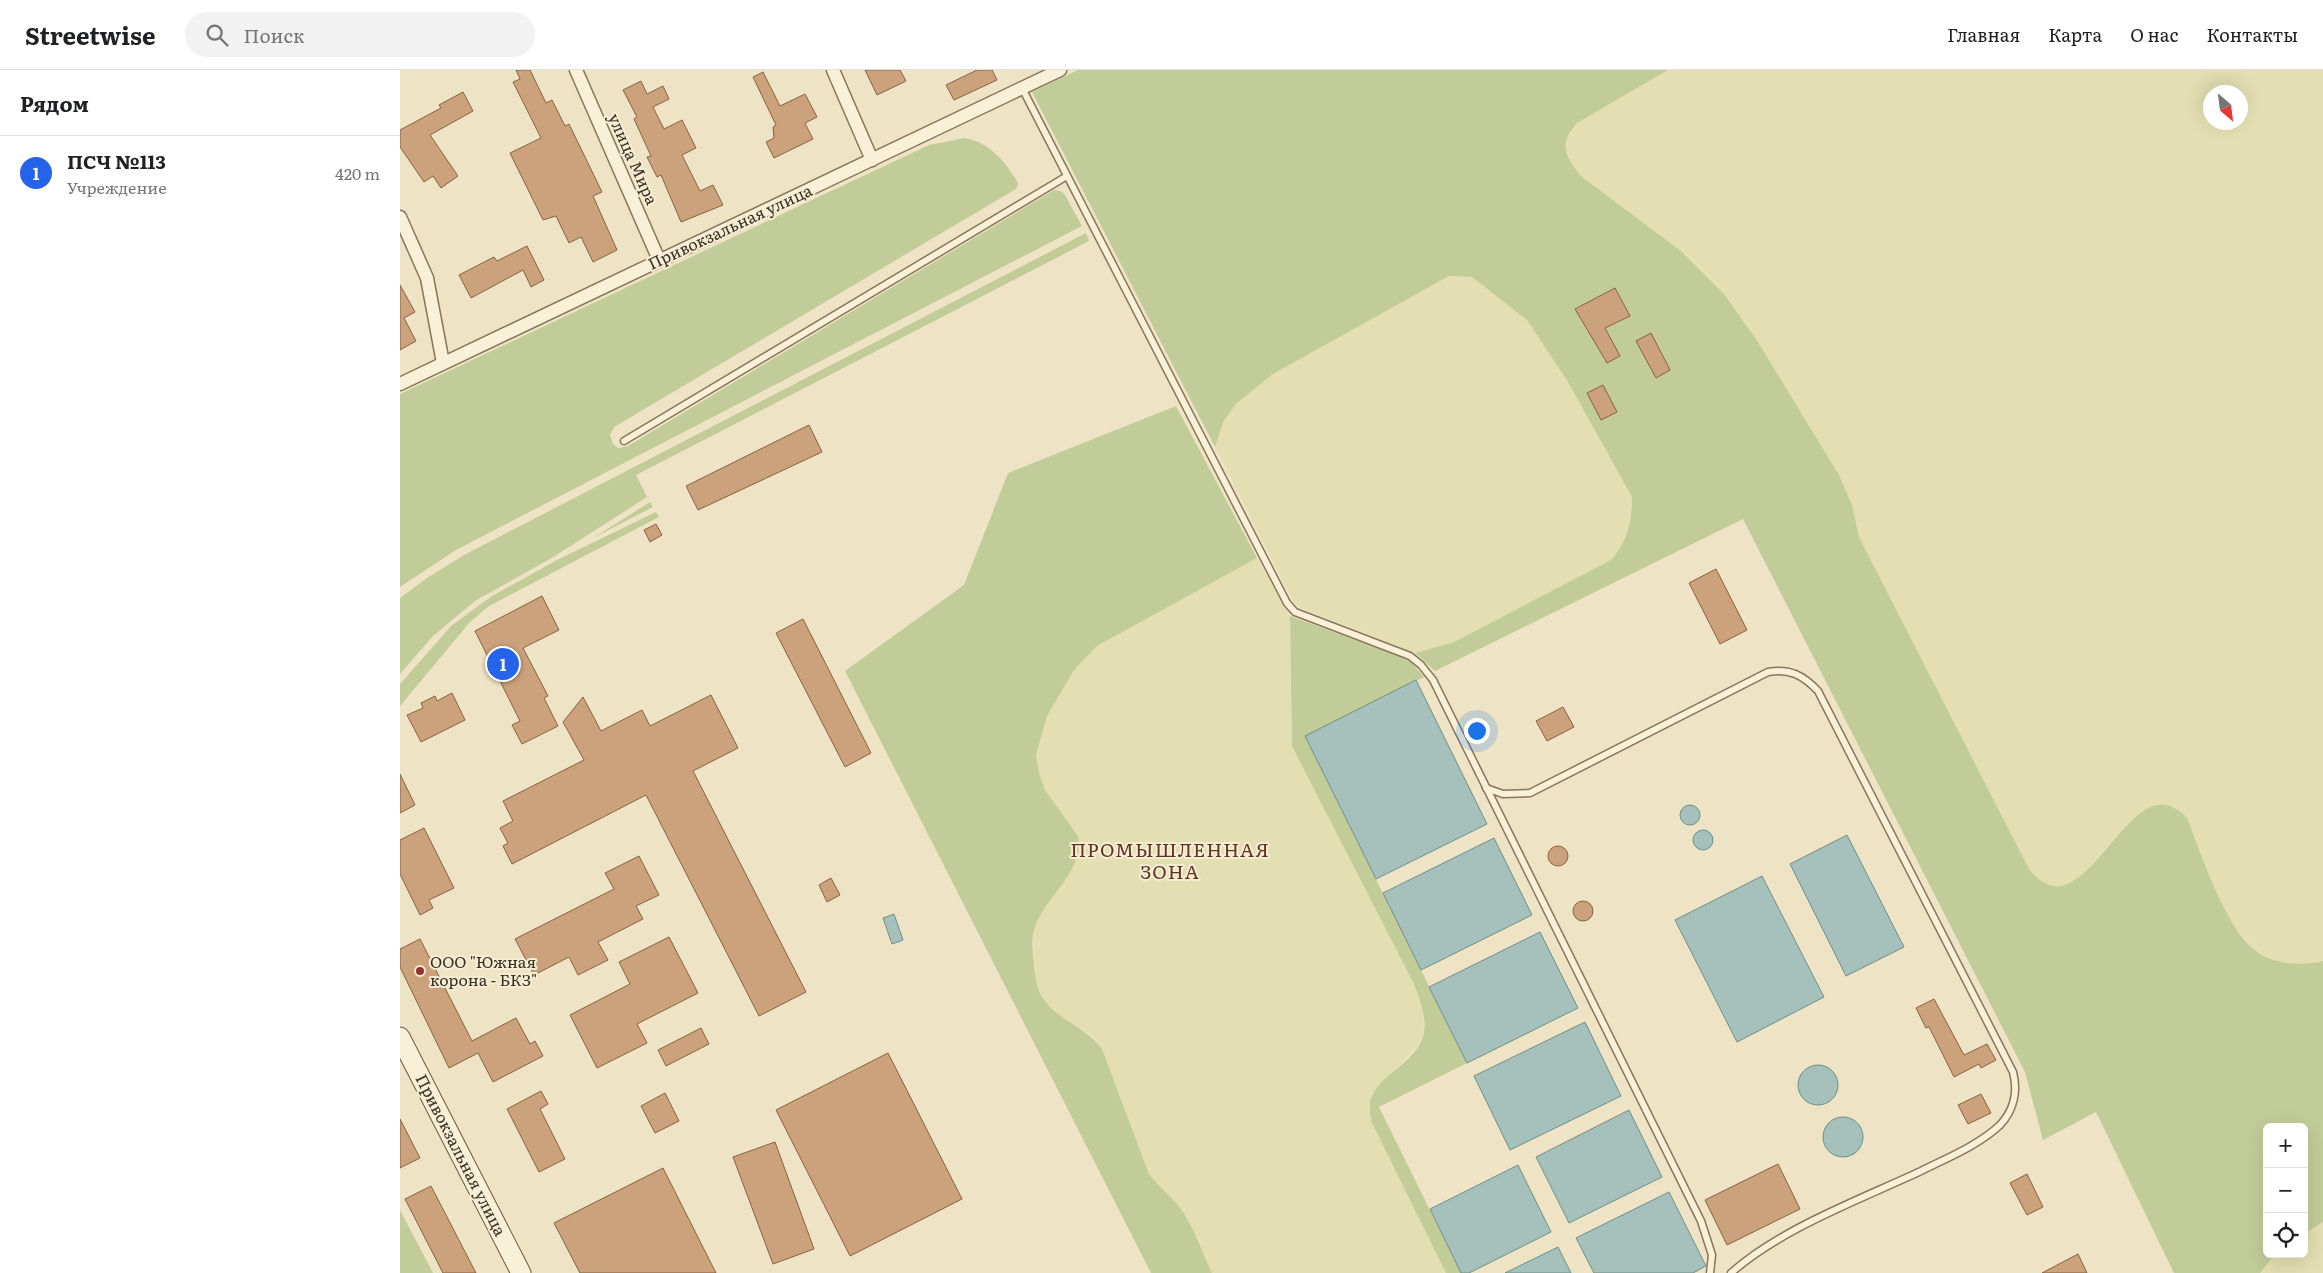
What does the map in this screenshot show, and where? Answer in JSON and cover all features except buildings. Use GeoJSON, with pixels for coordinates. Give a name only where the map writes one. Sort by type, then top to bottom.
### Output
{"type":"FeatureCollection","features":[{"type":"Feature","properties":{"kind":"main road","name":"Привокзальная улица"},"geometry":{"type":"LineString","coordinates":[[400,1037],[522,1273]]}},
{"type":"Feature","properties":{"kind":"street","name":"улица Мира"},"geometry":{"type":"LineString","coordinates":[[576,70],[660,260]]}},
{"type":"Feature","properties":{"kind":"street"},"geometry":{"type":"LineString","coordinates":[[833,70],[872,160]]}},
{"type":"Feature","properties":{"kind":"street","name":"Привокзальная улица"},"geometry":{"type":"LineString","coordinates":[[400,384],[1060,70]]}},
{"type":"Feature","properties":{"kind":"street"},"geometry":{"type":"LineString","coordinates":[[400,217],[427,278],[443,363]]}},
{"type":"Feature","properties":{"kind":"lane"},"geometry":{"type":"LineString","coordinates":[[1022,88],[1287,603],[1295,612],[1410,656],[1421,665],[1433,680],[1701,1221],[1712,1255],[1710,1273]]}},
{"type":"Feature","properties":{"kind":"lane"},"geometry":{"type":"LineString","coordinates":[[624,441],[1067,176]]}},
{"type":"Feature","properties":{"kind":"lane"},"geometry":{"type":"LineString","coordinates":[[1486,788],[1503,794],[1530,793],[1768,672],[1789,671],[1806,679],[1818,691],[2013,1072],[2016,1083],[2015,1099],[2006,1116],[1991,1132],[1935,1164],[1771,1242],[1731,1273]]}},
{"type":"Feature","properties":{"kind":"shaded area"},"geometry":{"type":"Polygon","coordinates":[[[1668,70],[2323,70],[2323,961],[2307,965],[2280,962],[2256,952],[2231,922],[2177,808],[2165,804],[2144,811],[2126,825],[2079,879],[2066,885],[2053,887],[2038,881],[2029,869],[1859,537],[1852,505],[1839,476],[1756,339],[1724,294],[1681,251],[1581,176],[1571,164],[1565,147],[1567,135],[1577,123],[1668,70]]]}},
{"type":"Feature","properties":{"kind":"shaded area"},"geometry":{"type":"Polygon","coordinates":[[[1449,276],[1472,277],[1527,320],[1568,382],[1632,497],[1632,515],[1626,540],[1612,560],[1454,642],[1415,653],[1301,608],[1293,601],[1215,447],[1223,422],[1236,404],[1273,374],[1449,276]]]}},
{"type":"Feature","properties":{"kind":"shaded area"},"geometry":{"type":"Polygon","coordinates":[[[1257,558],[1290,616],[1291,733],[1414,984],[1423,1010],[1424,1033],[1417,1047],[1373,1093],[1369,1106],[1371,1121],[1446,1273],[1212,1273],[1182,1211],[1173,1198],[1159,1189],[1149,1174],[1102,1049],[1093,1036],[1059,1015],[1044,1000],[1035,980],[1033,931],[1043,907],[1054,892],[1078,836],[1045,790],[1039,773],[1036,755],[1047,716],[1074,670],[1097,646],[1257,558]]]}},
{"type":"Feature","properties":{"kind":"shaded area"},"geometry":{"type":"Polygon","coordinates":[[[2323,1222],[2323,1273],[2260,1273],[2272,1258],[2308,1258],[2308,1231],[2323,1222]]]}},
{"type":"Feature","properties":{"kind":"green space"},"geometry":{"type":"Polygon","coordinates":[[[1078,70],[1668,70],[1577,123],[1567,137],[1566,150],[1571,162],[1581,176],[1681,251],[1724,294],[1756,339],[1839,475],[1852,505],[1859,537],[2029,869],[2050,885],[2070,883],[2089,868],[2127,825],[2146,809],[2166,805],[2187,818],[2215,890],[2235,926],[2256,951],[2263,956],[2280,962],[2306,964],[2323,961],[2323,1222],[2308,1231],[2308,1123],[2263,1123],[2263,1258],[2272,1258],[2260,1273],[2174,1273],[2096,1112],[2043,1140],[2025,1072],[1743,519],[1435,671],[1415,653],[1454,642],[1611,560],[1617,553],[1628,531],[1632,497],[1568,382],[1527,320],[1472,277],[1449,276],[1273,374],[1236,404],[1223,422],[1215,447],[1032,92],[1078,70]]]}},
{"type":"Feature","properties":{"kind":"green space"},"geometry":{"type":"Polygon","coordinates":[[[965,138],[982,144],[996,154],[1018,183],[1016,189],[614,427],[610,435],[613,444],[618,448],[628,446],[1054,190],[1061,191],[1065,195],[1082,226],[456,550],[400,587],[400,394],[929,145],[965,138]]]}},
{"type":"Feature","properties":{"kind":"green space"},"geometry":{"type":"Polygon","coordinates":[[[1086,233],[1089,241],[636,475],[647,497],[555,556],[475,601],[433,636],[400,674],[400,598],[427,578],[464,555],[1086,233]]]}},
{"type":"Feature","properties":{"kind":"green space"},"geometry":{"type":"Polygon","coordinates":[[[1176,406],[1257,558],[1097,646],[1074,670],[1047,716],[1036,755],[1039,773],[1045,790],[1078,836],[1078,849],[1070,873],[1039,918],[1033,934],[1032,947],[1034,970],[1042,997],[1051,1008],[1089,1035],[1102,1049],[1149,1174],[1174,1200],[1186,1216],[1212,1273],[1151,1273],[845,671],[964,585],[1008,473],[1176,406]]]}},
{"type":"Feature","properties":{"kind":"green space"},"geometry":{"type":"Polygon","coordinates":[[[650,502],[653,507],[593,538],[650,502]]]}},
{"type":"Feature","properties":{"kind":"green space"},"geometry":{"type":"Polygon","coordinates":[[[656,512],[659,517],[489,606],[470,622],[400,706],[400,684],[451,626],[492,596],[557,560],[656,512]]]}},
{"type":"Feature","properties":{"kind":"green space"},"geometry":{"type":"Polygon","coordinates":[[[1290,616],[1401,657],[1411,662],[1424,677],[1305,736],[1467,1063],[1379,1107],[1461,1273],[1446,1273],[1371,1121],[1370,1100],[1378,1086],[1408,1059],[1421,1043],[1425,1027],[1423,1014],[1414,984],[1292,746],[1290,616]]]}},
{"type":"Feature","properties":{"kind":"green space"},"geometry":{"type":"Polygon","coordinates":[[[400,1210],[433,1273],[400,1273],[400,1210]]]}},
{"type":"Feature","properties":{"kind":"water"},"geometry":{"type":"Polygon","coordinates":[[[1416,680],[1487,824],[1376,879],[1305,736],[1416,680]]]}},
{"type":"Feature","properties":{"kind":"water"},"geometry":{"type":"Polygon","coordinates":[[[1690,805],[1697,808],[1700,815],[1697,822],[1690,825],[1683,822],[1680,815],[1683,808],[1690,805]]]}},
{"type":"Feature","properties":{"kind":"water"},"geometry":{"type":"Polygon","coordinates":[[[1703,830],[1710,833],[1713,840],[1710,847],[1703,850],[1696,847],[1693,840],[1696,833],[1703,830]]]}},
{"type":"Feature","properties":{"kind":"water"},"geometry":{"type":"Polygon","coordinates":[[[1847,835],[1904,947],[1846,976],[1790,864],[1847,835]]]}},
{"type":"Feature","properties":{"kind":"water"},"geometry":{"type":"Polygon","coordinates":[[[1494,838],[1532,915],[1421,970],[1383,893],[1494,838]]]}},
{"type":"Feature","properties":{"kind":"water"},"geometry":{"type":"Polygon","coordinates":[[[1762,876],[1824,997],[1737,1042],[1675,920],[1762,876]]]}},
{"type":"Feature","properties":{"kind":"water"},"geometry":{"type":"Polygon","coordinates":[[[894,914],[903,940],[892,944],[883,918],[894,914]]]}},
{"type":"Feature","properties":{"kind":"water"},"geometry":{"type":"Polygon","coordinates":[[[1540,932],[1578,1008],[1467,1063],[1429,987],[1540,932]]]}},
{"type":"Feature","properties":{"kind":"water"},"geometry":{"type":"Polygon","coordinates":[[[1585,1022],[1621,1096],[1510,1150],[1474,1076],[1585,1022]]]}},
{"type":"Feature","properties":{"kind":"water"},"geometry":{"type":"Polygon","coordinates":[[[1818,1065],[1832,1071],[1838,1085],[1832,1099],[1818,1105],[1804,1099],[1798,1085],[1804,1071],[1818,1065]]]}},
{"type":"Feature","properties":{"kind":"water"},"geometry":{"type":"Polygon","coordinates":[[[1629,1110],[1662,1177],[1569,1223],[1536,1157],[1629,1110]]]}},
{"type":"Feature","properties":{"kind":"water"},"geometry":{"type":"Polygon","coordinates":[[[1843,1117],[1857,1123],[1863,1137],[1857,1151],[1843,1157],[1829,1151],[1823,1137],[1829,1123],[1843,1117]]]}},
{"type":"Feature","properties":{"kind":"water"},"geometry":{"type":"Polygon","coordinates":[[[1518,1165],[1551,1232],[1469,1273],[1461,1273],[1430,1209],[1518,1165]]]}},
{"type":"Feature","properties":{"kind":"water"},"geometry":{"type":"Polygon","coordinates":[[[1669,1192],[1706,1266],[1693,1273],[1594,1273],[1576,1238],[1669,1192]]]}},
{"type":"Feature","properties":{"kind":"water"},"geometry":{"type":"Polygon","coordinates":[[[1558,1247],[1571,1273],[1505,1273],[1558,1247]]]}},
{"type":"Feature","properties":{"kind":"place","name":"ПСЧ №113"},"geometry":{"type":"Point","coordinates":[503,664]}},
{"type":"Feature","properties":{"kind":"place","name":"ООО \"Южная корона - БКЗ\""},"geometry":{"type":"Point","coordinates":[420,971]}},
{"type":"Feature","properties":{"kind":"district","name":"ПРОМЫШЛЕННАЯ ЗОНА"},"geometry":{"type":"Point","coordinates":[1170,861]}}]}
